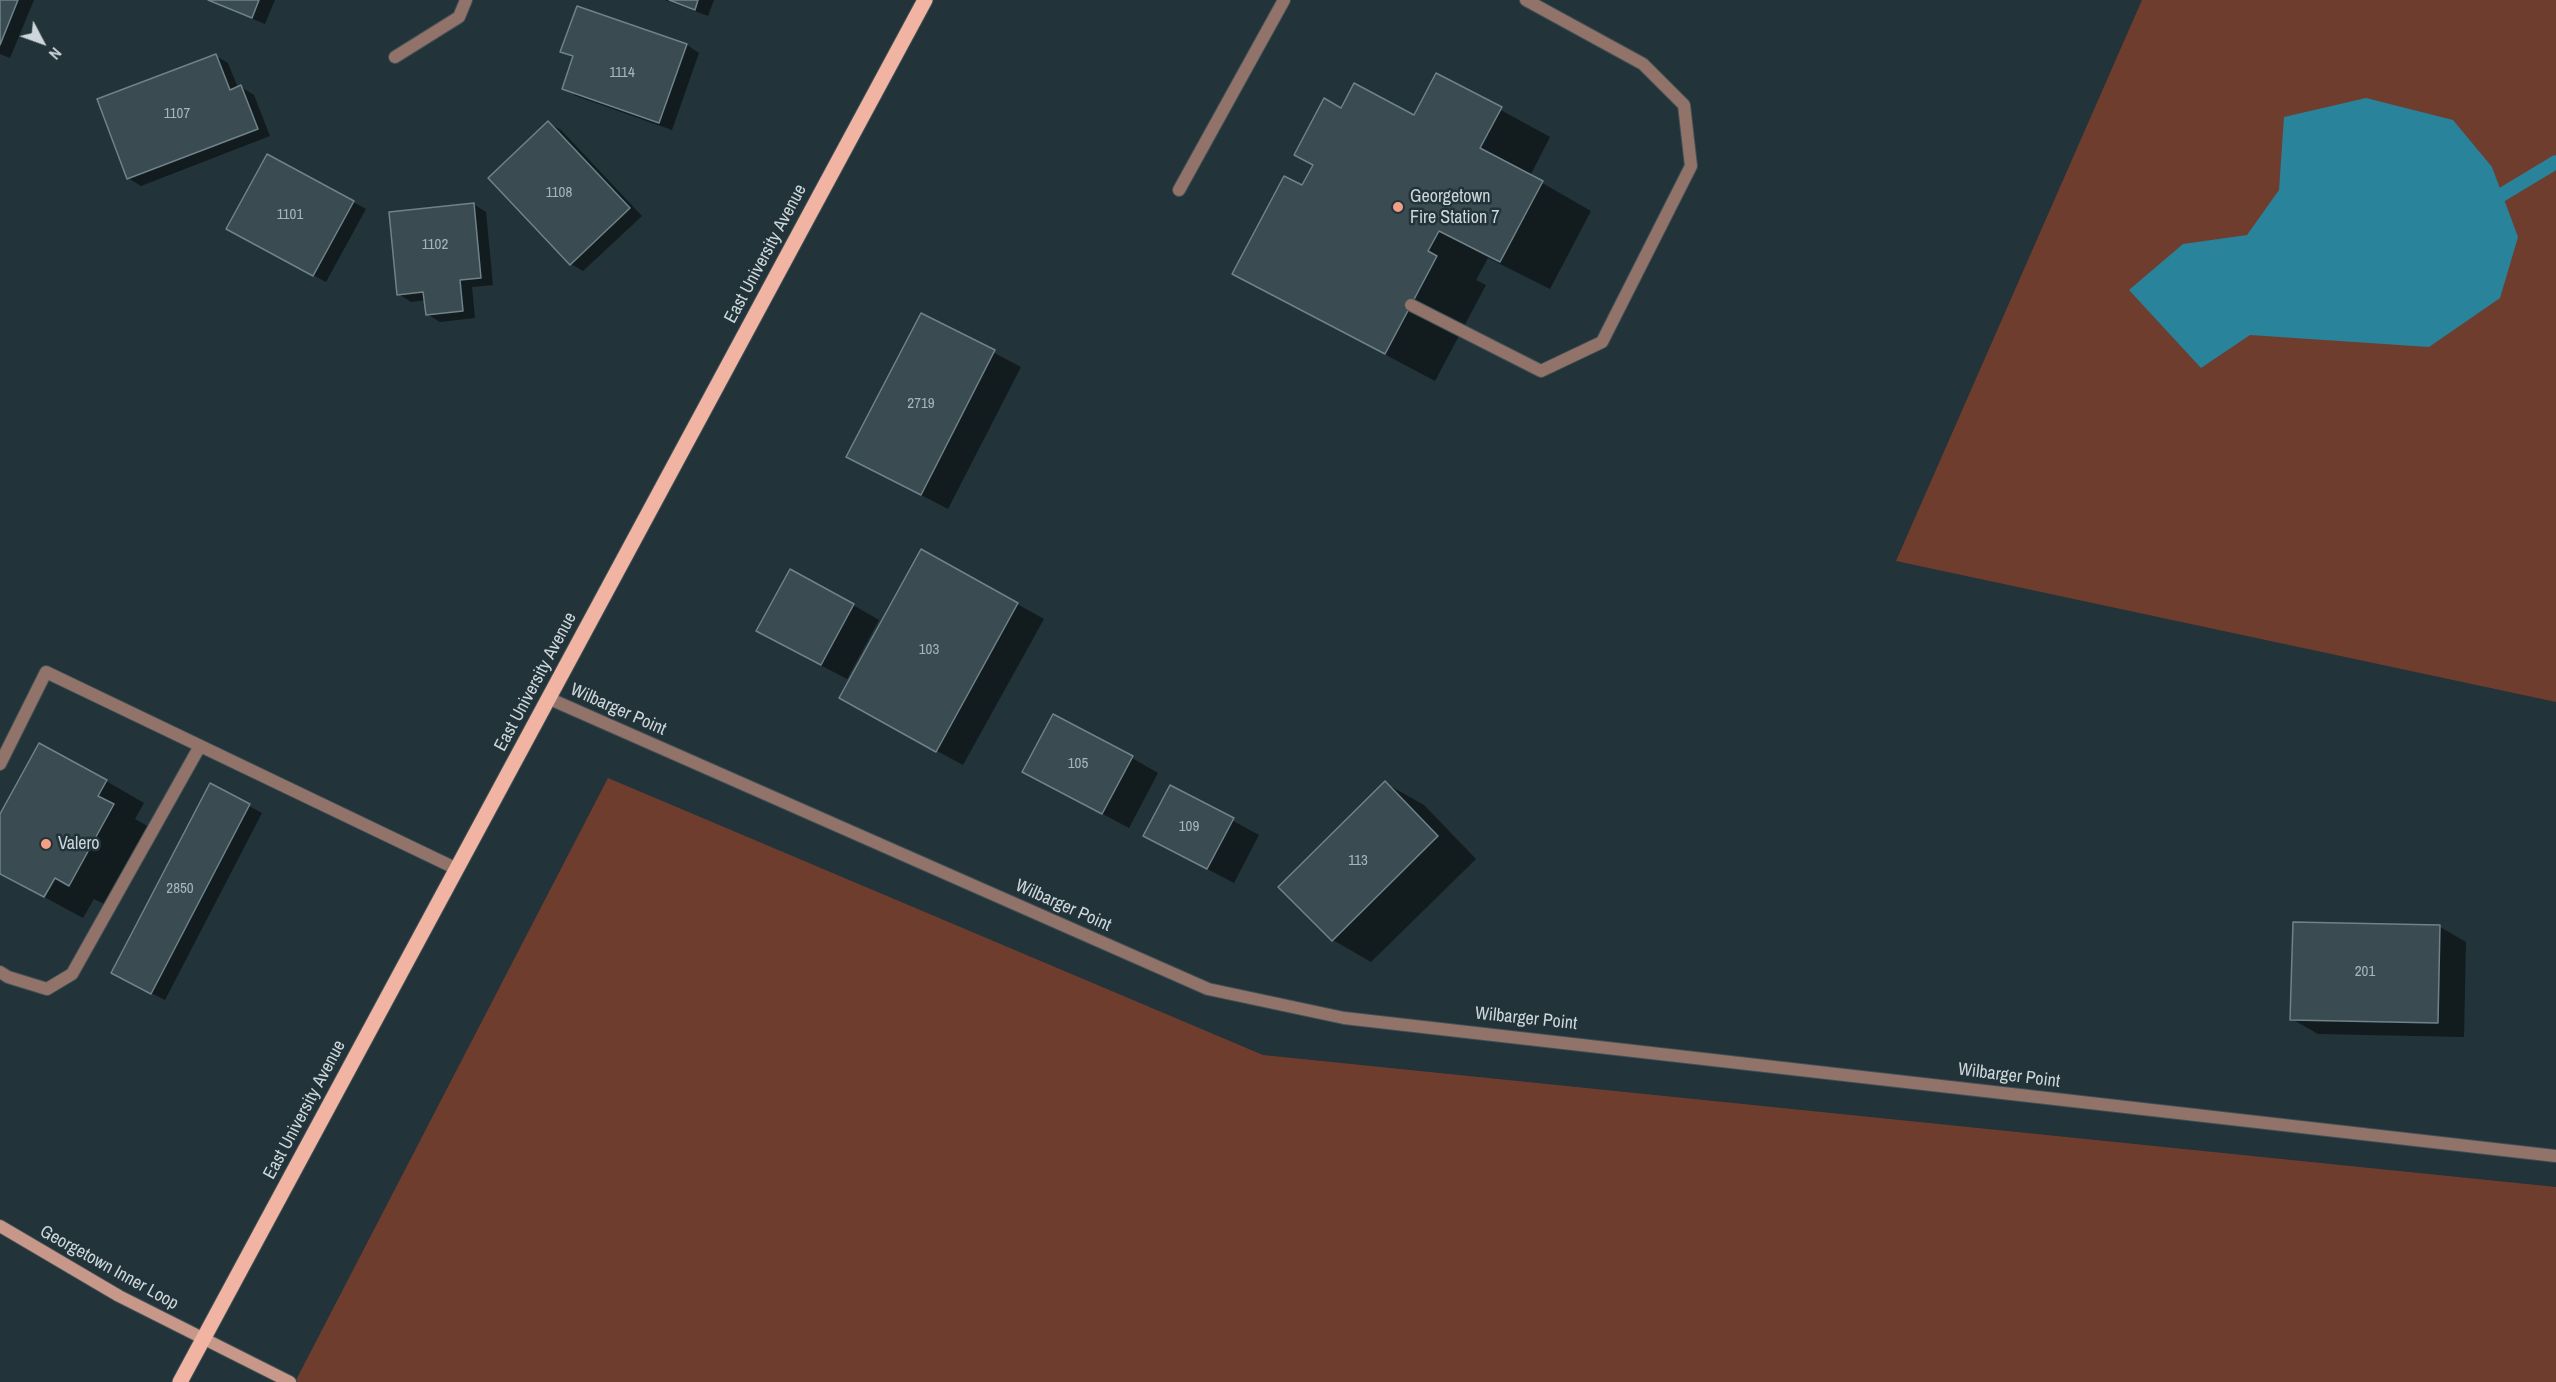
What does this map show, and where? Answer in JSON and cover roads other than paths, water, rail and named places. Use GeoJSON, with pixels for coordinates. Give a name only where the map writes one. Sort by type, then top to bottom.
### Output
{"type":"FeatureCollection","features":[{"type":"Feature","properties":{"kind":"main road","name":"East University Avenue"},"geometry":{"type":"LineString","coordinates":[[180,1382],[925,0]]}},
{"type":"Feature","properties":{"kind":"main road","name":"Georgetown Inner Loop"},"geometry":{"type":"LineString","coordinates":[[0,1226],[119,1296],[290,1382]]}},
{"type":"Feature","properties":{"kind":"street"},"geometry":{"type":"LineString","coordinates":[[395,57],[459,17],[466,0]]}},
{"type":"Feature","properties":{"kind":"street"},"geometry":{"type":"LineString","coordinates":[[1179,190],[1284,0]]}},
{"type":"Feature","properties":{"kind":"street"},"geometry":{"type":"LineString","coordinates":[[1411,305],[1541,371],[1602,342],[1691,166],[1684,105],[1643,64],[1526,0]]}},
{"type":"Feature","properties":{"kind":"street"},"geometry":{"type":"LineString","coordinates":[[0,764],[46,672],[457,869]]}},
{"type":"Feature","properties":{"kind":"street","name":"Wilbarger Point"},"geometry":{"type":"LineString","coordinates":[[550,699],[1208,989],[1275,1005],[1344,1018],[2556,1156]]}},
{"type":"Feature","properties":{"kind":"street"},"geometry":{"type":"LineString","coordinates":[[0,972],[8,977],[47,989],[72,974],[200,746]]}},
{"type":"Feature","properties":{"kind":"water"},"geometry":{"type":"Polygon","coordinates":[[[2366,98],[2453,120],[2492,167],[2518,237],[2500,298],[2429,347],[2250,335],[2201,368],[2129,290],[2183,244],[2247,235],[2279,190],[2284,117],[2366,98]]]}},
{"type":"Feature","properties":{"kind":"waterway"},"geometry":{"type":"LineString","coordinates":[[2488,203],[2556,162]]}},
{"type":"Feature","properties":{"kind":"place","name":"Georgetown Fire Station 7"},"geometry":{"type":"Point","coordinates":[1398,207]}},
{"type":"Feature","properties":{"kind":"place","name":"Valero"},"geometry":{"type":"Point","coordinates":[46,844]}}]}
